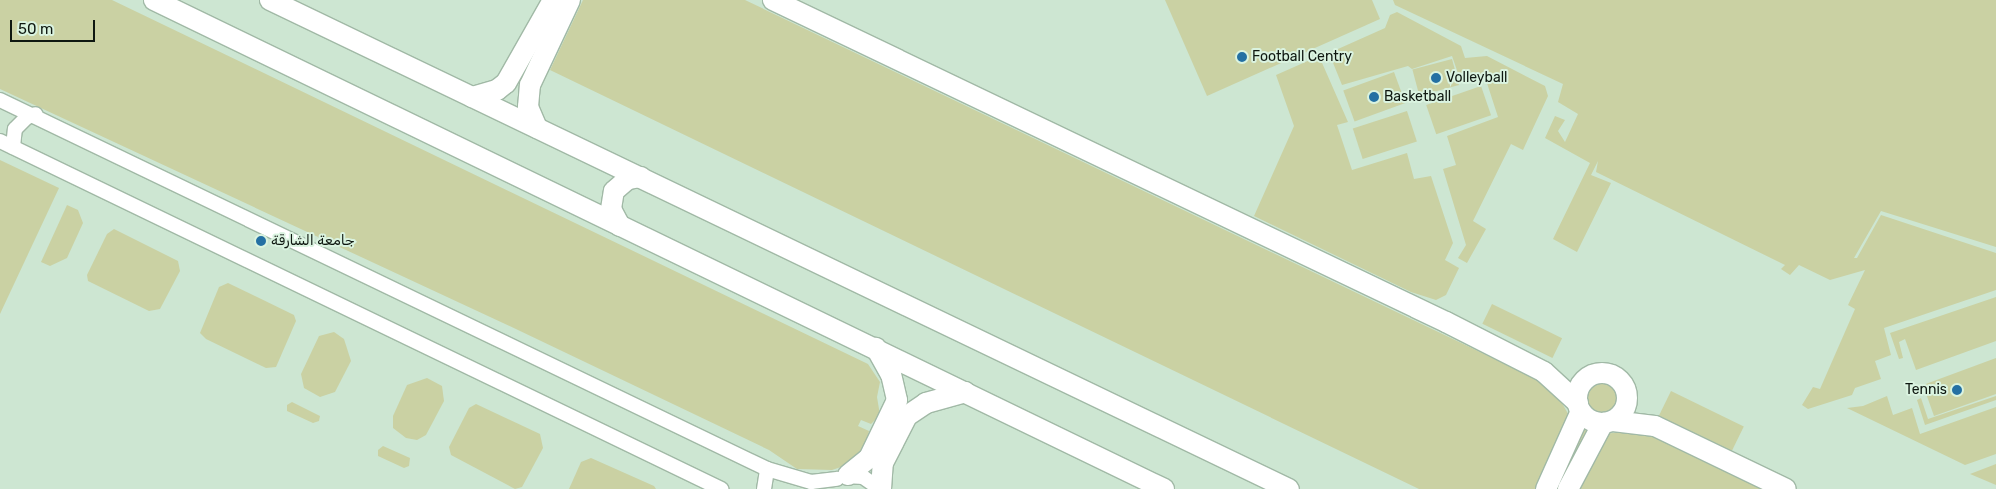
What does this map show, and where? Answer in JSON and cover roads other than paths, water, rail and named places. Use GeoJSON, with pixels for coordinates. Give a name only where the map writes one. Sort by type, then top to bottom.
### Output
{"type":"FeatureCollection","features":[{"type":"Feature","properties":{"kind":"street"},"geometry":{"type":"LineString","coordinates":[[154,0],[1164,489]]}},
{"type":"Feature","properties":{"kind":"street"},"geometry":{"type":"LineString","coordinates":[[270,0],[641,177],[1281,487]]}},
{"type":"Feature","properties":{"kind":"street"},"geometry":{"type":"LineString","coordinates":[[537,128],[528,107],[527,97],[553,0]]}},
{"type":"Feature","properties":{"kind":"street"},"geometry":{"type":"LineString","coordinates":[[472,97],[497,90],[506,83],[570,0]]}},
{"type":"Feature","properties":{"kind":"street"},"geometry":{"type":"LineString","coordinates":[[773,0],[1446,322],[1544,372],[1590,420],[1654,426],[1786,489]]}},
{"type":"Feature","properties":{"kind":"street"},"geometry":{"type":"LineString","coordinates":[[0,100],[36,114],[767,468],[811,482],[843,477],[863,477],[881,489]]}},
{"type":"Feature","properties":{"kind":"street"},"geometry":{"type":"LineString","coordinates":[[13,147],[15,129],[27,116],[36,114]]}},
{"type":"Feature","properties":{"kind":"street"},"geometry":{"type":"LineString","coordinates":[[0,141],[721,489]]}},
{"type":"Feature","properties":{"kind":"street"},"geometry":{"type":"LineString","coordinates":[[620,226],[611,209],[614,191],[628,179],[641,177]]}},
{"type":"Feature","properties":{"kind":"street"},"geometry":{"type":"LineString","coordinates":[[826,489],[863,464],[882,448],[904,420],[906,404],[876,348]]}},
{"type":"Feature","properties":{"kind":"street"},"geometry":{"type":"LineString","coordinates":[[1544,372],[1591,375],[1609,373],[1624,384],[1627,393],[1654,426]]}},
{"type":"Feature","properties":{"kind":"street"},"geometry":{"type":"LineString","coordinates":[[1546,489],[1579,407],[1580,386],[1591,375]]}},
{"type":"Feature","properties":{"kind":"street"},"geometry":{"type":"LineString","coordinates":[[906,404],[966,392]]}},
{"type":"Feature","properties":{"kind":"street"},"geometry":{"type":"LineString","coordinates":[[1568,489],[1608,422],[1625,409],[1627,393]]}},
{"type":"Feature","properties":{"kind":"street"},"geometry":{"type":"LineString","coordinates":[[881,489],[882,448]]}},
{"type":"Feature","properties":{"kind":"street"},"geometry":{"type":"LineString","coordinates":[[764,489],[767,468]]}},
{"type":"Feature","properties":{"kind":"place","name":"Football Centry"},"geometry":{"type":"Point","coordinates":[1242,57]}},
{"type":"Feature","properties":{"kind":"place","name":"Volleyball"},"geometry":{"type":"Point","coordinates":[1436,78]}},
{"type":"Feature","properties":{"kind":"place","name":"Basketball"},"geometry":{"type":"Point","coordinates":[1374,97]}},
{"type":"Feature","properties":{"kind":"place","name":"جامعة الشارقة"},"geometry":{"type":"Point","coordinates":[261,241]}},
{"type":"Feature","properties":{"kind":"place","name":"Tennis"},"geometry":{"type":"Point","coordinates":[1957,390]}}]}
